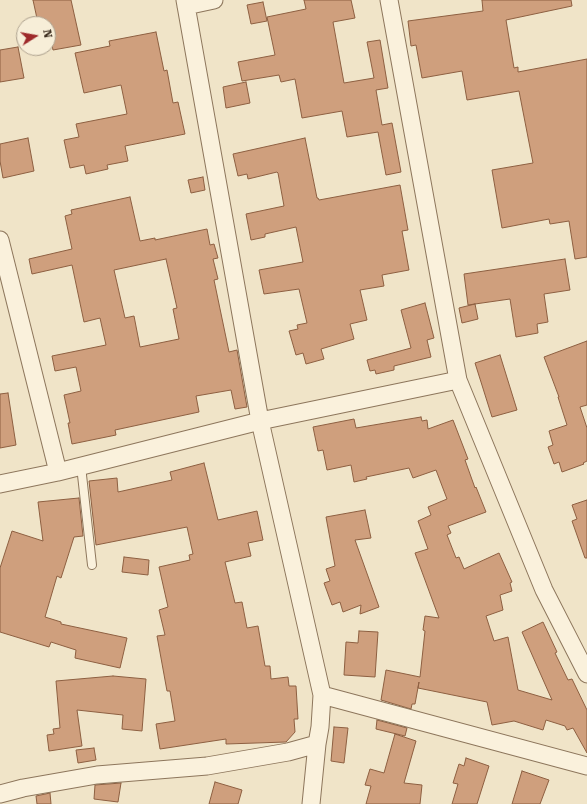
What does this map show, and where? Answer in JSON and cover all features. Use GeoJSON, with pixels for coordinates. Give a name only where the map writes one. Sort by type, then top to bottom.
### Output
{"type":"FeatureCollection","features":[{"type":"Feature","properties":{"kind":"street"},"geometry":{"type":"LineString","coordinates":[[214,0],[185,3],[260,421],[322,695],[320,727],[316,744],[311,804]]}},
{"type":"Feature","properties":{"kind":"street"},"geometry":{"type":"LineString","coordinates":[[388,0],[458,380],[544,590],[587,674]]}},
{"type":"Feature","properties":{"kind":"street"},"geometry":{"type":"LineString","coordinates":[[0,240],[58,472]]}},
{"type":"Feature","properties":{"kind":"street"},"geometry":{"type":"LineString","coordinates":[[0,484],[58,472],[260,421],[458,380]]}},
{"type":"Feature","properties":{"kind":"street"},"geometry":{"type":"LineString","coordinates":[[322,695],[587,766]]}},
{"type":"Feature","properties":{"kind":"street"},"geometry":{"type":"LineString","coordinates":[[0,794],[23,788],[97,775],[208,766],[288,752],[316,744]]}},
{"type":"Feature","properties":{"kind":"lane"},"geometry":{"type":"LineString","coordinates":[[81,466],[92,565]]}},
{"type":"Feature","properties":{"kind":"building"},"geometry":{"type":"Polygon","coordinates":[[[33,0],[71,0],[81,45],[56,49],[56,16],[36,16],[33,0]]]}},
{"type":"Feature","properties":{"kind":"building"},"geometry":{"type":"Polygon","coordinates":[[[304,0],[351,0],[355,18],[333,22],[344,83],[374,78],[367,42],[380,40],[388,88],[376,90],[382,125],[392,123],[401,172],[386,175],[378,132],[347,137],[342,111],[302,118],[295,79],[281,82],[279,75],[242,81],[238,62],[275,55],[267,17],[306,9],[304,0]]]}},
{"type":"Feature","properties":{"kind":"building"},"geometry":{"type":"Polygon","coordinates":[[[482,0],[571,0],[572,6],[506,20],[514,68],[518,67],[518,72],[587,59],[587,257],[575,259],[569,221],[550,224],[549,219],[502,228],[492,170],[533,163],[519,91],[467,100],[462,71],[422,78],[416,45],[411,46],[408,21],[483,11],[482,0]]]}},
{"type":"Feature","properties":{"kind":"building"},"geometry":{"type":"Polygon","coordinates":[[[263,2],[267,21],[251,24],[247,5],[263,2]]]}},
{"type":"Feature","properties":{"kind":"building"},"geometry":{"type":"Polygon","coordinates":[[[156,32],[164,71],[167,70],[173,103],[178,102],[185,134],[125,146],[128,161],[107,165],[108,169],[86,174],[84,165],[70,168],[64,140],[79,137],[76,124],[127,114],[121,85],[84,93],[75,53],[110,46],[109,41],[156,32]]]}},
{"type":"Feature","properties":{"kind":"building"},"geometry":{"type":"Polygon","coordinates":[[[16,47],[16,56],[20,56],[24,78],[0,82],[0,50],[16,47]]]}},
{"type":"Feature","properties":{"kind":"building"},"geometry":{"type":"Polygon","coordinates":[[[246,82],[250,103],[226,108],[223,87],[246,82]]]}},
{"type":"Feature","properties":{"kind":"building"},"geometry":{"type":"Polygon","coordinates":[[[28,138],[34,171],[3,178],[0,161],[0,144],[28,138]]]}},
{"type":"Feature","properties":{"kind":"building"},"geometry":{"type":"Polygon","coordinates":[[[305,138],[317,198],[319,200],[400,185],[408,230],[402,231],[409,270],[382,275],[384,286],[360,290],[367,320],[350,324],[354,339],[321,349],[324,359],[306,364],[303,353],[296,355],[289,331],[298,329],[297,325],[307,323],[299,289],[264,294],[259,270],[303,262],[296,227],[265,234],[265,237],[251,240],[246,214],[284,206],[278,173],[248,179],[247,174],[238,176],[233,154],[305,138]]]}},
{"type":"Feature","properties":{"kind":"building"},"geometry":{"type":"Polygon","coordinates":[[[203,177],[205,190],[191,193],[188,180],[203,177]]]}},
{"type":"Feature","properties":{"kind":"building"},"geometry":{"type":"Polygon","coordinates":[[[130,197],[140,241],[155,238],[155,240],[207,229],[210,245],[214,244],[218,258],[213,259],[218,279],[214,280],[229,352],[237,350],[247,407],[235,409],[231,390],[196,396],[199,412],[115,430],[116,435],[72,444],[68,423],[70,423],[64,395],[81,391],[76,367],[55,371],[52,356],[106,345],[100,318],[84,322],[72,265],[32,274],[29,259],[72,249],[65,216],[72,214],[71,210],[130,197]],[[166,259],[114,270],[125,318],[134,316],[140,347],[179,339],[173,309],[177,308],[166,259]]]}},
{"type":"Feature","properties":{"kind":"building"},"geometry":{"type":"Polygon","coordinates":[[[565,259],[570,290],[544,294],[548,322],[537,324],[538,333],[516,337],[510,299],[468,305],[464,274],[565,259]]]}},
{"type":"Feature","properties":{"kind":"building"},"geometry":{"type":"Polygon","coordinates":[[[425,303],[434,338],[427,340],[431,357],[394,366],[394,370],[376,374],[375,370],[370,371],[367,360],[411,348],[401,310],[425,303]]]}},
{"type":"Feature","properties":{"kind":"building"},"geometry":{"type":"Polygon","coordinates":[[[475,304],[478,319],[462,323],[459,308],[475,304]]]}},
{"type":"Feature","properties":{"kind":"building"},"geometry":{"type":"Polygon","coordinates":[[[587,341],[587,405],[580,407],[587,428],[587,461],[583,463],[584,464],[562,472],[559,462],[554,464],[548,447],[553,445],[549,431],[567,425],[559,397],[544,357],[587,341]]]}},
{"type":"Feature","properties":{"kind":"building"},"geometry":{"type":"Polygon","coordinates":[[[500,355],[517,410],[492,417],[475,363],[500,355]]]}},
{"type":"Feature","properties":{"kind":"building"},"geometry":{"type":"Polygon","coordinates":[[[8,393],[16,445],[0,448],[0,394],[8,393]]]}},
{"type":"Feature","properties":{"kind":"building"},"geometry":{"type":"Polygon","coordinates":[[[421,417],[422,421],[427,420],[428,429],[453,420],[468,459],[465,460],[475,488],[476,487],[486,512],[448,526],[451,533],[447,535],[456,558],[459,557],[464,569],[499,553],[512,582],[510,583],[512,591],[500,595],[503,610],[486,616],[494,641],[508,637],[518,690],[552,700],[522,632],[543,622],[557,652],[555,653],[568,680],[572,679],[587,710],[587,753],[573,728],[567,730],[565,726],[546,720],[543,730],[514,721],[492,725],[487,702],[418,688],[419,682],[415,704],[412,704],[411,709],[381,700],[386,670],[420,677],[425,631],[423,630],[425,616],[439,618],[415,553],[428,549],[418,521],[431,515],[428,507],[447,499],[436,470],[413,478],[409,468],[366,477],[367,479],[354,482],[351,465],[327,470],[323,450],[318,451],[313,427],[354,419],[356,428],[421,417]]]}},
{"type":"Feature","properties":{"kind":"building"},"geometry":{"type":"Polygon","coordinates":[[[204,463],[218,520],[257,511],[263,540],[248,543],[251,556],[225,562],[235,603],[242,602],[247,628],[258,626],[265,666],[270,666],[271,679],[288,677],[289,686],[296,686],[298,719],[294,719],[295,732],[286,742],[226,744],[226,739],[160,749],[156,724],[175,721],[170,691],[167,691],[157,636],[165,635],[159,610],[168,607],[159,567],[190,560],[189,555],[193,554],[187,527],[96,545],[89,481],[117,478],[118,492],[172,480],[170,472],[204,463]]]}},
{"type":"Feature","properties":{"kind":"building"},"geometry":{"type":"Polygon","coordinates":[[[79,498],[83,536],[74,537],[61,578],[57,576],[45,617],[61,622],[61,624],[127,638],[120,668],[75,658],[76,650],[51,642],[49,647],[0,632],[0,568],[12,531],[43,541],[38,502],[79,498]]]}},
{"type":"Feature","properties":{"kind":"building"},"geometry":{"type":"Polygon","coordinates":[[[587,500],[587,558],[585,558],[572,521],[577,519],[572,505],[587,500]]]}},
{"type":"Feature","properties":{"kind":"building"},"geometry":{"type":"Polygon","coordinates":[[[365,510],[371,538],[355,540],[379,607],[360,614],[361,605],[343,612],[340,602],[332,605],[324,583],[330,581],[326,569],[335,566],[326,517],[365,510]]]}},
{"type":"Feature","properties":{"kind":"building"},"geometry":{"type":"Polygon","coordinates":[[[124,557],[149,560],[148,575],[122,572],[124,557]]]}},
{"type":"Feature","properties":{"kind":"building"},"geometry":{"type":"Polygon","coordinates":[[[359,631],[378,632],[375,677],[344,675],[346,642],[358,643],[359,631]]]}},
{"type":"Feature","properties":{"kind":"building"},"geometry":{"type":"Polygon","coordinates":[[[113,676],[146,679],[142,731],[122,729],[123,715],[77,710],[82,746],[49,751],[47,735],[54,734],[53,729],[60,728],[56,681],[113,676]]]}},
{"type":"Feature","properties":{"kind":"building"},"geometry":{"type":"Polygon","coordinates":[[[377,720],[407,728],[405,736],[376,729],[377,720]]]}},
{"type":"Feature","properties":{"kind":"building"},"geometry":{"type":"Polygon","coordinates":[[[334,727],[348,728],[344,763],[331,761],[334,727]]]}},
{"type":"Feature","properties":{"kind":"building"},"geometry":{"type":"Polygon","coordinates":[[[395,734],[416,741],[404,783],[422,785],[420,804],[366,804],[371,786],[365,785],[370,769],[384,773],[395,734]]]}},
{"type":"Feature","properties":{"kind":"building"},"geometry":{"type":"Polygon","coordinates":[[[94,748],[96,760],[78,763],[76,750],[94,748]]]}},
{"type":"Feature","properties":{"kind":"building"},"geometry":{"type":"Polygon","coordinates":[[[466,758],[489,766],[477,804],[452,804],[458,784],[453,783],[459,764],[464,766],[466,758]]]}},
{"type":"Feature","properties":{"kind":"building"},"geometry":{"type":"Polygon","coordinates":[[[522,771],[549,780],[540,804],[512,804],[522,771]]]}},
{"type":"Feature","properties":{"kind":"building"},"geometry":{"type":"Polygon","coordinates":[[[215,782],[242,790],[238,804],[209,804],[215,782]]]}},
{"type":"Feature","properties":{"kind":"building"},"geometry":{"type":"Polygon","coordinates":[[[121,783],[118,802],[94,799],[95,785],[121,783]]]}},
{"type":"Feature","properties":{"kind":"building"},"geometry":{"type":"Polygon","coordinates":[[[50,793],[51,804],[37,804],[36,796],[50,793]]]}}]}
